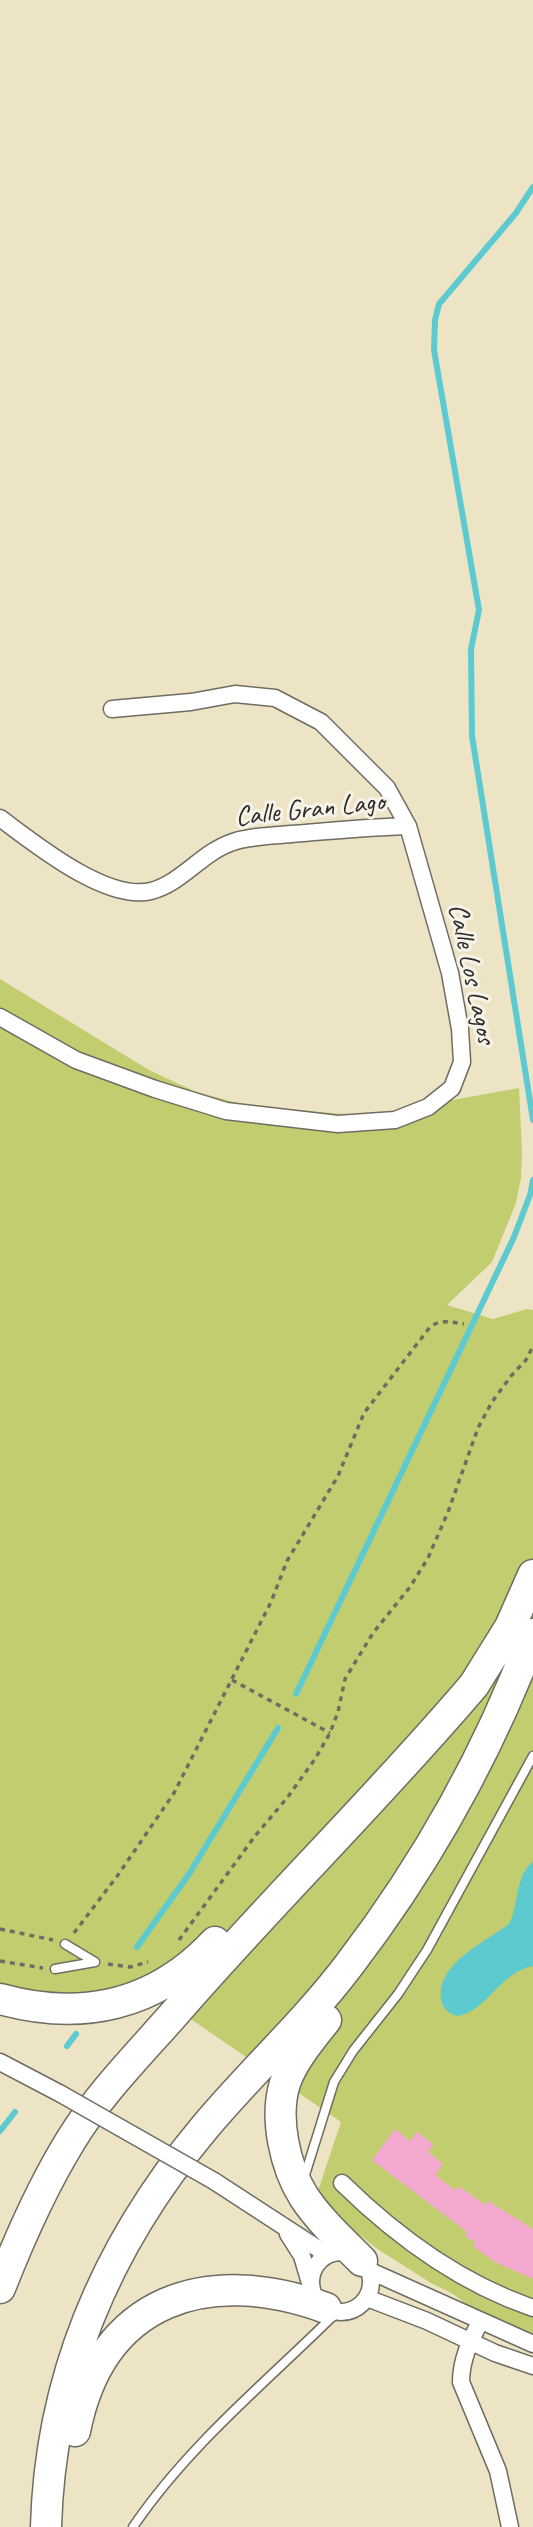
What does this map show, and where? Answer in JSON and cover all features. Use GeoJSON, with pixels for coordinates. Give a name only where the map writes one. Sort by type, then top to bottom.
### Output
{"type":"FeatureCollection","features":[{"type":"Feature","properties":{"kind":"highway"},"geometry":{"type":"LineString","coordinates":[[0,1999],[53,2009],[111,2005],[152,1991],[197,1960],[445,1693],[486,1640],[533,1561]]}},
{"type":"Feature","properties":{"kind":"highway"},"geometry":{"type":"LineString","coordinates":[[0,2288],[21,2236],[48,2181],[72,2138],[91,2112],[192,1993],[474,1685],[510,1627],[533,1574]]}},
{"type":"Feature","properties":{"kind":"highway"},"geometry":{"type":"LineString","coordinates":[[46,2527],[50,2462],[62,2398],[78,2345],[110,2267],[159,2186],[206,2126],[347,1968],[416,1871],[473,1772],[501,1714],[533,1634]]}},
{"type":"Feature","properties":{"kind":"highway"},"geometry":{"type":"LineString","coordinates":[[365,2265],[322,2221],[304,2198],[293,2173],[284,2141],[281,2114],[286,2082],[299,2056],[385,1944],[437,1868],[491,1772],[533,1675]]}},
{"type":"Feature","properties":{"kind":"highway"},"geometry":{"type":"LineString","coordinates":[[55,2527],[83,2399],[100,2363],[113,2344],[132,2325],[176,2299],[214,2290],[277,2293],[325,2304]]}},
{"type":"Feature","properties":{"kind":"street","name":"Calle Los Lagos"},"geometry":{"type":"LineString","coordinates":[[0,1017],[76,1060],[155,1089],[226,1111],[338,1124],[395,1120],[428,1107],[452,1088],[462,1062],[460,1029],[450,973],[408,826],[387,788],[321,722],[275,698],[235,694],[178,704],[112,709]]}},
{"type":"Feature","properties":{"kind":"street","name":"Calle Gran Lago"},"geometry":{"type":"LineString","coordinates":[[0,818],[61,861],[101,884],[127,891],[150,891],[188,872],[209,854],[233,842],[325,831],[408,826]]}},
{"type":"Feature","properties":{"kind":"street"},"geometry":{"type":"LineString","coordinates":[[0,2062],[214,2181],[279,2225],[331,2254]]}},
{"type":"Feature","properties":{"kind":"street"},"geometry":{"type":"LineString","coordinates":[[342,2183],[374,2214],[425,2252],[494,2291],[533,2308]]}},
{"type":"Feature","properties":{"kind":"street"},"geometry":{"type":"LineString","coordinates":[[279,2225],[292,2238],[325,2304]]}},
{"type":"Feature","properties":{"kind":"street"},"geometry":{"type":"LineString","coordinates":[[365,2265],[371,2280],[367,2298],[357,2308],[347,2312],[325,2304],[311,2279],[314,2268],[321,2259],[342,2252],[353,2255],[365,2265],[480,2322],[533,2344]]}},
{"type":"Feature","properties":{"kind":"street"},"geometry":{"type":"LineString","coordinates":[[367,2298],[427,2320],[495,2353],[533,2366]]}},
{"type":"Feature","properties":{"kind":"street"},"geometry":{"type":"LineString","coordinates":[[480,2322],[470,2341],[461,2369],[461,2382],[498,2470],[510,2527]]}},
{"type":"Feature","properties":{"kind":"lane"},"geometry":{"type":"LineString","coordinates":[[304,2198],[306,2166],[334,2082],[353,2051],[398,1994],[427,1950],[533,1756]]}},
{"type":"Feature","properties":{"kind":"lane"},"geometry":{"type":"LineString","coordinates":[[65,1944],[95,1962]]}},
{"type":"Feature","properties":{"kind":"lane"},"geometry":{"type":"LineString","coordinates":[[55,1969],[95,1962]]}},
{"type":"Feature","properties":{"kind":"lane"},"geometry":{"type":"LineString","coordinates":[[133,2527],[150,2502],[325,2304]]}},
{"type":"Feature","properties":{"kind":"path"},"geometry":{"type":"LineString","coordinates":[[0,1929],[65,1944],[118,1875],[174,1793],[271,1601],[288,1561],[338,1476],[364,1413],[430,1327],[443,1321],[464,1324]]}},
{"type":"Feature","properties":{"kind":"path"},"geometry":{"type":"LineString","coordinates":[[175,1945],[316,1759],[338,1713],[345,1679],[373,1633],[410,1587],[428,1558],[449,1512],[478,1428],[492,1402],[526,1360],[533,1346]]}},
{"type":"Feature","properties":{"kind":"path"},"geometry":{"type":"LineString","coordinates":[[232,1680],[330,1733]]}},
{"type":"Feature","properties":{"kind":"path"},"geometry":{"type":"LineString","coordinates":[[0,1961],[55,1969]]}},
{"type":"Feature","properties":{"kind":"path"},"geometry":{"type":"LineString","coordinates":[[95,1962],[130,1967],[151,1961]]}},
{"type":"Feature","properties":{"kind":"green space"},"geometry":{"type":"Polygon","coordinates":[[[0,979],[149,1070],[194,1091],[245,1105],[364,1116],[519,1088],[522,1153],[516,1203],[492,1262],[447,1305],[493,1319],[527,1309],[533,1310],[533,2339],[493,2324],[453,2294],[379,2250],[340,2220],[318,2191],[341,2122],[144,1987],[108,1993],[47,1996],[0,1985],[0,979]]]}},
{"type":"Feature","properties":{"kind":"water"},"geometry":{"type":"Polygon","coordinates":[[[533,1862],[533,1966],[512,1976],[468,2012],[458,2016],[451,2014],[444,2008],[441,1998],[442,1985],[447,1974],[465,1954],[509,1924],[523,1874],[533,1862]]]}},
{"type":"Feature","properties":{"kind":"building"},"geometry":{"type":"Polygon","coordinates":[[[395,2129],[410,2141],[417,2132],[433,2144],[428,2152],[443,2164],[435,2175],[455,2190],[460,2187],[485,2205],[488,2201],[533,2229],[533,2279],[495,2262],[474,2247],[475,2242],[465,2236],[467,2232],[372,2160],[395,2129]]]}},
{"type":"Feature","properties":{"kind":"waterway"},"geometry":{"type":"LineString","coordinates":[[533,187],[516,213],[439,304],[435,320],[434,350],[479,610],[471,649],[472,736],[533,1120]]}},
{"type":"Feature","properties":{"kind":"waterway"},"geometry":{"type":"LineString","coordinates":[[296,1694],[514,1237],[533,1180]]}},
{"type":"Feature","properties":{"kind":"waterway"},"geometry":{"type":"LineString","coordinates":[[137,1947],[189,1874],[278,1728]]}},
{"type":"Feature","properties":{"kind":"waterway"},"geometry":{"type":"LineString","coordinates":[[67,2046],[76,2034]]}},
{"type":"Feature","properties":{"kind":"waterway"},"geometry":{"type":"LineString","coordinates":[[0,2131],[15,2112]]}}]}
